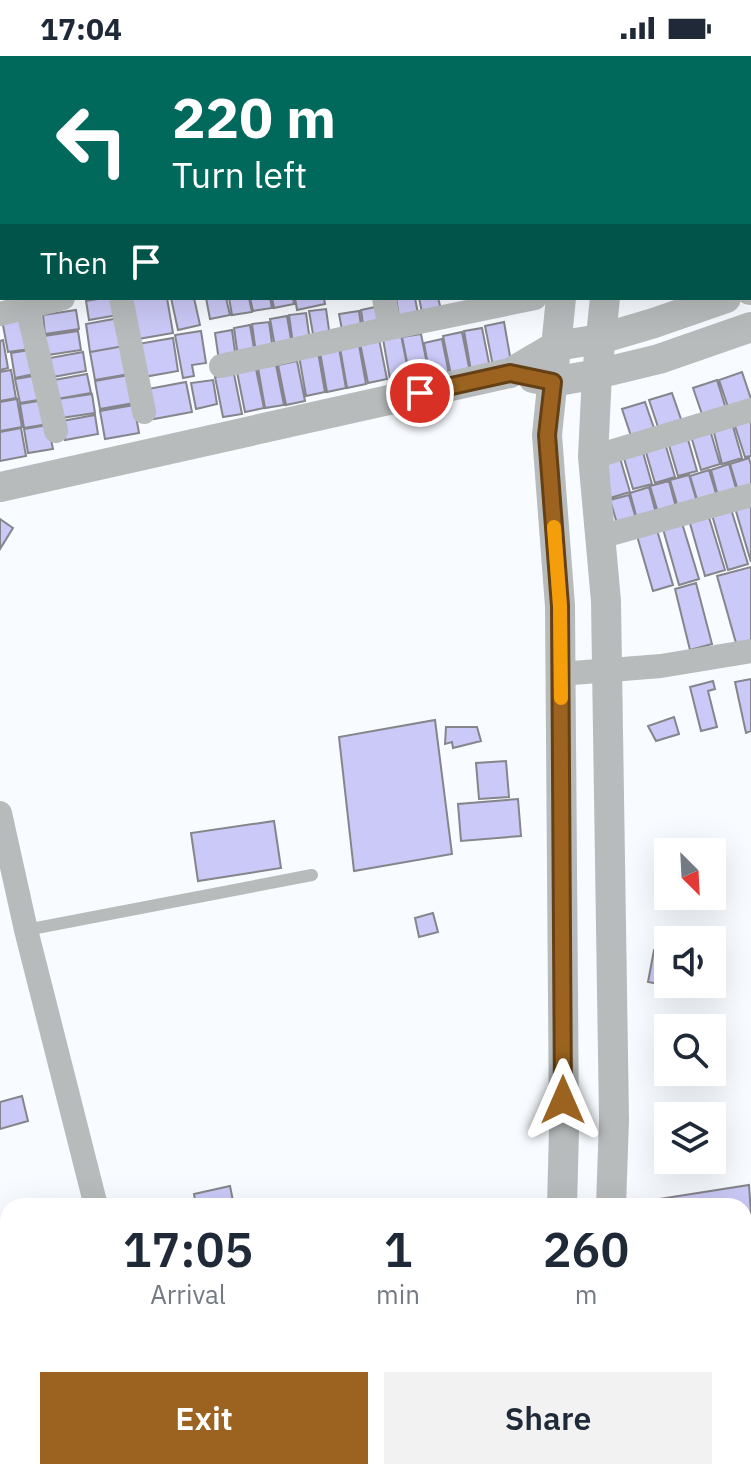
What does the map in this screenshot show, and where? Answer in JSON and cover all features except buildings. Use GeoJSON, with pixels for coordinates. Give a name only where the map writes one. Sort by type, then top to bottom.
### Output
{"type":"FeatureCollection","features":[{"type":"Feature","properties":{"kind":"street"},"geometry":{"type":"LineString","coordinates":[[121,300],[144,412]]}},
{"type":"Feature","properties":{"kind":"street"},"geometry":{"type":"LineString","coordinates":[[384,300],[390,328]]}},
{"type":"Feature","properties":{"kind":"street"},"geometry":{"type":"LineString","coordinates":[[221,366],[525,300]]}},
{"type":"Feature","properties":{"kind":"street"},"geometry":{"type":"LineString","coordinates":[[561,300],[547,435],[560,606],[562,1198]]}},
{"type":"Feature","properties":{"kind":"street"},"geometry":{"type":"LineString","coordinates":[[605,300],[593,457],[606,601],[614,1120],[611,1198]]}},
{"type":"Feature","properties":{"kind":"street"},"geometry":{"type":"LineString","coordinates":[[0,487],[510,373],[556,346],[600,339],[720,300]]}},
{"type":"Feature","properties":{"kind":"street"},"geometry":{"type":"LineString","coordinates":[[0,314],[26,302],[56,431]]}},
{"type":"Feature","properties":{"kind":"street"},"geometry":{"type":"LineString","coordinates":[[510,373],[553,382],[597,374],[659,359],[751,327]]}},
{"type":"Feature","properties":{"kind":"street"},"geometry":{"type":"LineString","coordinates":[[593,457],[751,410]]}},
{"type":"Feature","properties":{"kind":"street"},"geometry":{"type":"LineString","coordinates":[[600,537],[751,495]]}},
{"type":"Feature","properties":{"kind":"street"},"geometry":{"type":"LineString","coordinates":[[560,674],[661,666],[751,651]]}},
{"type":"Feature","properties":{"kind":"street"},"geometry":{"type":"LineString","coordinates":[[676,681],[751,665]]}},
{"type":"Feature","properties":{"kind":"street"},"geometry":{"type":"LineString","coordinates":[[0,813],[26,930],[94,1198]]}},
{"type":"Feature","properties":{"kind":"lane"},"geometry":{"type":"LineString","coordinates":[[26,930],[312,875]]}},
{"type":"Feature","properties":{"kind":"slow traffic"},"geometry":{"type":"LineString","coordinates":[[554,527],[560,606],[561,698]]}},
{"type":"Feature","properties":{"kind":"route"},"geometry":{"type":"LineString","coordinates":[[420,393],[510,373],[553,382],[547,435],[560,606],[563,1100]]}}]}
